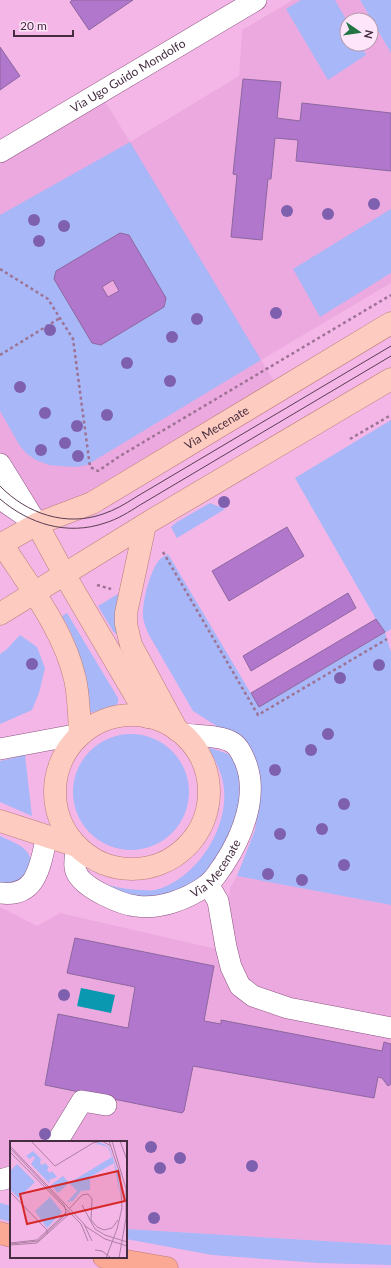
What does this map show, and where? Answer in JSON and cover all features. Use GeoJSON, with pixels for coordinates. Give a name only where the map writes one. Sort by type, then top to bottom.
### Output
{"type":"FeatureCollection","features":[{"type":"Feature","properties":{"kind":"highway"},"geometry":{"type":"LineString","coordinates":[[0,1234],[10,1236]]}},
{"type":"Feature","properties":{"kind":"highway"},"geometry":{"type":"LineString","coordinates":[[110,1258],[167,1268]]}},
{"type":"Feature","properties":{"kind":"main road","name":"Via Mecenate"},"geometry":{"type":"LineString","coordinates":[[80,734],[76,685],[70,664],[57,632],[34,592],[1,543],[37,524],[92,503],[391,323]]}},
{"type":"Feature","properties":{"kind":"main road"},"geometry":{"type":"LineString","coordinates":[[0,614],[145,525],[391,379]]}},
{"type":"Feature","properties":{"kind":"main road"},"geometry":{"type":"LineString","coordinates":[[37,524],[64,574],[148,717]]}},
{"type":"Feature","properties":{"kind":"main road","name":"Via Mecenate"},"geometry":{"type":"LineString","coordinates":[[145,525],[126,613],[128,634],[130,644],[180,732]]}},
{"type":"Feature","properties":{"kind":"main road","name":"Via Mecenate"},"geometry":{"type":"LineString","coordinates":[[132,715],[160,720],[180,732],[191,743],[201,759],[205,768],[208,787],[207,806],[201,824],[194,836],[185,847],[170,859],[142,868],[133,869],[114,867],[92,858],[77,846],[68,835],[61,822],[55,804],[56,775],[63,757],[73,741],[96,723],[114,717],[132,715]]}},
{"type":"Feature","properties":{"kind":"main road","name":"Via Mecenate"},"geometry":{"type":"LineString","coordinates":[[0,821],[77,846]]}},
{"type":"Feature","properties":{"kind":"street","name":"Via Ugo Guido Mondolfo"},"geometry":{"type":"LineString","coordinates":[[0,152],[256,0]]}},
{"type":"Feature","properties":{"kind":"street"},"geometry":{"type":"LineString","coordinates":[[0,464],[37,524]]}},
{"type":"Feature","properties":{"kind":"street"},"geometry":{"type":"LineString","coordinates":[[0,494],[6,502],[37,524]]}},
{"type":"Feature","properties":{"kind":"street","name":"Via Mecenate"},"geometry":{"type":"LineString","coordinates":[[77,846],[75,867],[76,874],[100,893],[125,904],[144,907],[166,904],[186,897],[208,884],[229,856],[242,828],[247,813],[250,781],[247,765],[241,753],[234,744],[226,739],[180,732]]}},
{"type":"Feature","properties":{"kind":"street","name":"Via Mecenate"},"geometry":{"type":"LineString","coordinates":[[0,749],[80,734]]}},
{"type":"Feature","properties":{"kind":"street"},"geometry":{"type":"LineString","coordinates":[[0,893],[18,893],[26,889],[33,882],[38,873],[47,836]]}},
{"type":"Feature","properties":{"kind":"street"},"geometry":{"type":"LineString","coordinates":[[208,884],[218,901],[231,967],[240,986],[253,996],[288,1008],[391,1028]]}},
{"type":"Feature","properties":{"kind":"street"},"geometry":{"type":"LineString","coordinates":[[58,1141],[82,1101],[106,1105]]}},
{"type":"Feature","properties":{"kind":"street"},"geometry":{"type":"LineString","coordinates":[[0,1180],[10,1177]]}},
{"type":"Feature","properties":{"kind":"path"},"geometry":{"type":"LineString","coordinates":[[0,269],[48,299],[73,339],[90,467],[98,471],[120,456],[391,295]]}},
{"type":"Feature","properties":{"kind":"path"},"geometry":{"type":"LineString","coordinates":[[0,355],[60,318]]}},
{"type":"Feature","properties":{"kind":"path"},"geometry":{"type":"LineString","coordinates":[[350,439],[391,415]]}},
{"type":"Feature","properties":{"kind":"path"},"geometry":{"type":"LineString","coordinates":[[163,552],[258,715],[387,639]]}},
{"type":"Feature","properties":{"kind":"path"},"geometry":{"type":"LineString","coordinates":[[96,585],[112,589]]}},
{"type":"Feature","properties":{"kind":"shaded area"},"geometry":{"type":"Polygon","coordinates":[[[293,0],[360,0],[367,12],[339,12],[339,52],[379,52],[379,32],[391,53],[391,283],[261,360],[278,388],[37,522],[0,458],[0,154],[101,95],[130,142],[239,76],[242,30],[293,0]]]}},
{"type":"Feature","properties":{"kind":"shaded area"},"geometry":{"type":"Polygon","coordinates":[[[301,0],[335,0],[342,12],[339,12],[339,52],[364,52],[366,55],[328,80],[286,9],[301,0]]]}},
{"type":"Feature","properties":{"kind":"shaded area"},"geometry":{"type":"Polygon","coordinates":[[[360,0],[391,0],[391,53],[379,32],[379,12],[367,12],[360,0]]]}},
{"type":"Feature","properties":{"kind":"shaded area"},"geometry":{"type":"Polygon","coordinates":[[[130,142],[261,360],[87,465],[76,467],[49,465],[36,460],[27,454],[20,446],[0,411],[0,215],[130,142]],[[120,233],[57,271],[54,279],[92,343],[101,345],[164,307],[166,298],[129,235],[120,233]]]}},
{"type":"Feature","properties":{"kind":"shaded area"},"geometry":{"type":"Polygon","coordinates":[[[391,209],[391,273],[320,317],[293,269],[391,209]]]}},
{"type":"Feature","properties":{"kind":"shaded area"},"geometry":{"type":"Polygon","coordinates":[[[391,420],[391,629],[385,633],[391,652],[391,905],[237,876],[255,830],[260,800],[260,783],[237,739],[193,711],[149,635],[145,626],[143,611],[145,595],[156,564],[160,559],[168,554],[259,707],[384,633],[295,478],[391,420]]]}},
{"type":"Feature","properties":{"kind":"shaded area"},"geometry":{"type":"Polygon","coordinates":[[[210,503],[225,509],[177,538],[171,527],[210,503]]]}},
{"type":"Feature","properties":{"kind":"shaded area"},"geometry":{"type":"Polygon","coordinates":[[[118,594],[118,634],[116,634],[98,606],[118,594]]]}},
{"type":"Feature","properties":{"kind":"shaded area"},"geometry":{"type":"Polygon","coordinates":[[[67,613],[118,698],[118,703],[114,707],[88,713],[85,686],[78,651],[69,628],[62,616],[67,613]]]}},
{"type":"Feature","properties":{"kind":"shaded area"},"geometry":{"type":"Polygon","coordinates":[[[20,635],[37,647],[45,668],[39,693],[32,710],[0,724],[0,654],[6,650],[20,635]]]}},
{"type":"Feature","properties":{"kind":"shaded area"},"geometry":{"type":"Polygon","coordinates":[[[131,734],[153,738],[172,751],[185,770],[189,792],[185,814],[172,833],[153,846],[131,850],[109,846],[90,833],[77,814],[73,792],[77,770],[90,751],[109,738],[131,734]]]}},
{"type":"Feature","properties":{"kind":"shaded area"},"geometry":{"type":"Polygon","coordinates":[[[211,748],[228,754],[236,763],[240,780],[241,804],[235,827],[207,875],[188,891],[147,903],[87,877],[121,888],[154,890],[170,884],[183,876],[195,864],[206,851],[214,836],[221,821],[224,805],[224,789],[221,774],[209,749],[211,748]]]}},
{"type":"Feature","properties":{"kind":"shaded area"},"geometry":{"type":"Polygon","coordinates":[[[25,755],[32,816],[0,802],[0,761],[25,755]]]}},
{"type":"Feature","properties":{"kind":"shaded area"},"geometry":{"type":"Polygon","coordinates":[[[0,836],[21,846],[29,854],[29,870],[23,883],[0,886],[0,836]]]}},
{"type":"Feature","properties":{"kind":"shaded area"},"geometry":{"type":"Polygon","coordinates":[[[237,876],[391,905],[391,1245],[127,1229],[127,1141],[10,1141],[10,1166],[0,1168],[0,907],[37,926],[60,913],[212,948],[226,947],[235,937],[228,906],[230,888],[237,876]]]}},
{"type":"Feature","properties":{"kind":"shaded area"},"geometry":{"type":"Polygon","coordinates":[[[81,988],[115,995],[111,1013],[77,1006],[81,988]]]}},
{"type":"Feature","properties":{"kind":"shaded area"},"geometry":{"type":"Polygon","coordinates":[[[0,1203],[10,1206],[10,1222],[0,1219],[0,1203]]]}},
{"type":"Feature","properties":{"kind":"shaded area"},"geometry":{"type":"Polygon","coordinates":[[[127,1229],[391,1245],[391,1265],[318,1263],[212,1255],[127,1239],[127,1229]]]}},
{"type":"Feature","properties":{"kind":"building"},"geometry":{"type":"Polygon","coordinates":[[[72,0],[133,0],[89,30],[70,2],[72,0]]]}},
{"type":"Feature","properties":{"kind":"building"},"geometry":{"type":"Polygon","coordinates":[[[0,47],[20,76],[0,90],[0,47]]]}},
{"type":"Feature","properties":{"kind":"building"},"geometry":{"type":"Polygon","coordinates":[[[243,79],[281,82],[277,118],[300,121],[302,103],[391,113],[391,171],[296,161],[298,140],[275,138],[271,179],[268,179],[262,240],[231,237],[237,175],[233,174],[243,79]]]}},
{"type":"Feature","properties":{"kind":"building"},"geometry":{"type":"Polygon","coordinates":[[[120,233],[129,235],[166,298],[164,307],[101,345],[92,343],[54,279],[56,271],[120,233]],[[113,280],[102,287],[108,297],[119,291],[113,280]]]}},
{"type":"Feature","properties":{"kind":"building"},"geometry":{"type":"Polygon","coordinates":[[[287,527],[304,556],[229,601],[212,571],[287,527]]]}},
{"type":"Feature","properties":{"kind":"building"},"geometry":{"type":"Polygon","coordinates":[[[348,593],[356,608],[251,671],[243,656],[348,593]]]}},
{"type":"Feature","properties":{"kind":"building"},"geometry":{"type":"Polygon","coordinates":[[[376,619],[385,632],[259,707],[251,693],[376,619]]]}},
{"type":"Feature","properties":{"kind":"building"},"geometry":{"type":"Polygon","coordinates":[[[75,938],[214,966],[204,1021],[221,1024],[221,1020],[382,1051],[384,1042],[391,1044],[391,1084],[388,1086],[382,1078],[378,1077],[374,1098],[193,1066],[184,1111],[182,1113],[45,1085],[58,1014],[128,1028],[135,987],[67,973],[75,938]]]}},
{"type":"Feature","properties":{"kind":"tram line"},"geometry":{"type":"LineString","coordinates":[[0,486],[22,504],[35,511],[61,518],[89,518],[112,511],[391,346]]}},
{"type":"Feature","properties":{"kind":"tram line"},"geometry":{"type":"LineString","coordinates":[[0,499],[11,508],[36,521],[63,528],[91,527],[110,521],[128,513],[391,356]]}}]}
